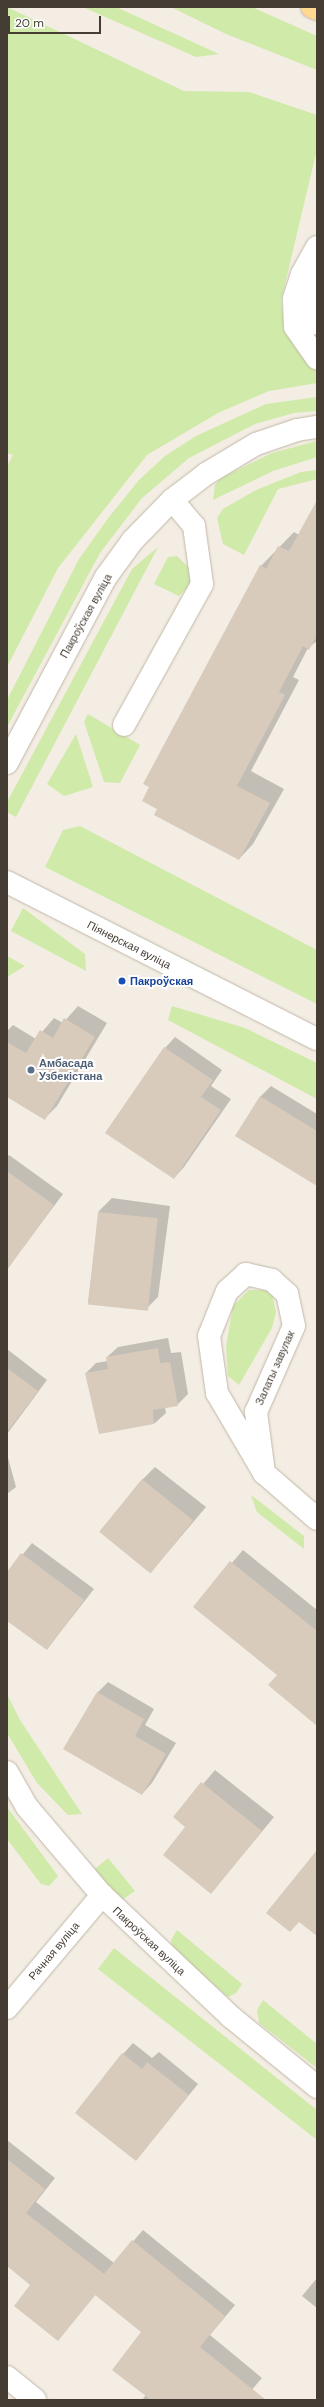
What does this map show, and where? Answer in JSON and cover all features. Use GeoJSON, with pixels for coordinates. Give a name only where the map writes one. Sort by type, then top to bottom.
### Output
{"type":"FeatureCollection","features":[{"type":"Feature","properties":{"kind":"main road"},"geometry":{"type":"LineString","coordinates":[[312,7],[317,9]]}},
{"type":"Feature","properties":{"kind":"street"},"geometry":{"type":"LineString","coordinates":[[317,248],[311,280],[312,315],[317,324]]}},
{"type":"Feature","properties":{"kind":"street"},"geometry":{"type":"LineString","coordinates":[[317,248],[302,274],[294,300],[296,327],[317,358]]}},
{"type":"Feature","properties":{"kind":"street","name":"Пакроўская вуліца"},"geometry":{"type":"LineString","coordinates":[[7,763],[106,577],[133,540],[172,500],[206,474],[256,444],[297,430],[317,427]]}},
{"type":"Feature","properties":{"kind":"street"},"geometry":{"type":"LineString","coordinates":[[124,725],[202,584],[194,526],[172,500]]}},
{"type":"Feature","properties":{"kind":"street","name":"Піянерская вуліца"},"geometry":{"type":"LineString","coordinates":[[7,882],[317,1039]]}},
{"type":"Feature","properties":{"kind":"street","name":"Залаты завулак"},"geometry":{"type":"LineString","coordinates":[[264,1473],[256,1412],[294,1326],[287,1294],[272,1280],[246,1274],[227,1291],[208,1336],[217,1393],[264,1473],[317,1519]]}},
{"type":"Feature","properties":{"kind":"street","name":"Пакроўская вуліца"},"geometry":{"type":"LineString","coordinates":[[7,1772],[27,1807],[102,1895],[231,2017],[317,2087]]}},
{"type":"Feature","properties":{"kind":"street","name":"Рачная вуліца"},"geometry":{"type":"LineString","coordinates":[[7,2008],[102,1895]]}},
{"type":"Feature","properties":{"kind":"street"},"geometry":{"type":"LineString","coordinates":[[7,2377],[35,2400]]}},
{"type":"Feature","properties":{"kind":"green space"},"geometry":{"type":"Polygon","coordinates":[[[7,7],[184,91],[249,92],[317,115],[317,149],[281,301],[284,322],[294,343],[317,365],[317,383],[269,391],[218,413],[147,455],[58,568],[7,667],[7,466],[13,455],[7,453],[7,7]]]}},
{"type":"Feature","properties":{"kind":"green space"},"geometry":{"type":"Polygon","coordinates":[[[116,7],[219,54],[196,57],[85,8],[116,7]]]}},
{"type":"Feature","properties":{"kind":"green space"},"geometry":{"type":"Polygon","coordinates":[[[171,7],[252,7],[317,36],[317,70],[226,34],[171,7]]]}},
{"type":"Feature","properties":{"kind":"green space"},"geometry":{"type":"Polygon","coordinates":[[[317,397],[317,411],[294,413],[255,424],[189,458],[142,498],[100,553],[7,727],[7,700],[79,559],[109,517],[139,480],[165,456],[196,436],[266,404],[317,397]]]}},
{"type":"Feature","properties":{"kind":"green space"},"geometry":{"type":"Polygon","coordinates":[[[317,441],[317,457],[273,471],[213,500],[215,485],[221,478],[272,453],[317,441]]]}},
{"type":"Feature","properties":{"kind":"green space"},"geometry":{"type":"Polygon","coordinates":[[[317,470],[317,479],[278,489],[244,555],[223,544],[217,518],[223,509],[256,490],[301,472],[317,470]]]}},
{"type":"Feature","properties":{"kind":"green space"},"geometry":{"type":"Polygon","coordinates":[[[158,547],[16,817],[7,812],[7,802],[132,569],[158,547]]]}},
{"type":"Feature","properties":{"kind":"green space"},"geometry":{"type":"Polygon","coordinates":[[[177,556],[190,569],[190,585],[179,596],[154,584],[168,557],[177,556]]]}},
{"type":"Feature","properties":{"kind":"green space"},"geometry":{"type":"Polygon","coordinates":[[[88,714],[140,745],[120,783],[104,782],[84,722],[88,714]]]}},
{"type":"Feature","properties":{"kind":"green space"},"geometry":{"type":"Polygon","coordinates":[[[76,734],[93,787],[64,796],[47,784],[76,734]]]}},
{"type":"Feature","properties":{"kind":"green space"},"geometry":{"type":"Polygon","coordinates":[[[80,826],[317,950],[317,1004],[45,867],[63,830],[80,826]]]}},
{"type":"Feature","properties":{"kind":"green space"},"geometry":{"type":"Polygon","coordinates":[[[23,908],[85,954],[86,971],[11,931],[23,908]]]}},
{"type":"Feature","properties":{"kind":"green space"},"geometry":{"type":"Polygon","coordinates":[[[7,956],[25,966],[7,977],[7,956]]]}},
{"type":"Feature","properties":{"kind":"green space"},"geometry":{"type":"Polygon","coordinates":[[[172,1006],[245,1028],[317,1063],[317,1099],[168,1020],[172,1006]]]}},
{"type":"Feature","properties":{"kind":"green space"},"geometry":{"type":"Polygon","coordinates":[[[249,1290],[264,1290],[272,1295],[276,1312],[272,1328],[239,1385],[228,1376],[226,1347],[233,1306],[249,1290]]]}},
{"type":"Feature","properties":{"kind":"green space"},"geometry":{"type":"Polygon","coordinates":[[[251,1495],[304,1536],[304,1549],[257,1512],[251,1495]]]}},
{"type":"Feature","properties":{"kind":"green space"},"geometry":{"type":"Polygon","coordinates":[[[7,1694],[20,1720],[82,1814],[68,1815],[37,1783],[7,1733],[7,1694]]]}},
{"type":"Feature","properties":{"kind":"green space"},"geometry":{"type":"Polygon","coordinates":[[[7,1807],[58,1876],[49,1886],[41,1884],[7,1839],[7,1807]]]}},
{"type":"Feature","properties":{"kind":"green space"},"geometry":{"type":"Polygon","coordinates":[[[108,1858],[135,1891],[119,1902],[95,1869],[108,1858]]]}},
{"type":"Feature","properties":{"kind":"green space"},"geometry":{"type":"Polygon","coordinates":[[[177,1930],[242,1984],[236,1993],[228,1997],[172,1948],[171,1940],[177,1930]]]}},
{"type":"Feature","properties":{"kind":"green space"},"geometry":{"type":"Polygon","coordinates":[[[114,1948],[317,2110],[317,2140],[98,1969],[114,1948]]]}},
{"type":"Feature","properties":{"kind":"green space"},"geometry":{"type":"Polygon","coordinates":[[[263,2000],[317,2044],[317,2068],[259,2023],[257,2010],[263,2000]]]}},
{"type":"Feature","properties":{"kind":"building"},"geometry":{"type":"Polygon","coordinates":[[[317,500],[317,636],[309,650],[303,646],[279,692],[285,695],[237,786],[270,803],[239,860],[154,815],[157,809],[142,801],[149,787],[143,784],[260,565],[266,569],[278,546],[289,551],[317,500]]]}},
{"type":"Feature","properties":{"kind":"building"},"geometry":{"type":"Polygon","coordinates":[[[64,1018],[95,1037],[45,1120],[7,1097],[7,1042],[26,1053],[40,1030],[53,1038],[64,1018]]]}},
{"type":"Feature","properties":{"kind":"building"},"geometry":{"type":"Polygon","coordinates":[[[164,1047],[213,1080],[201,1097],[221,1110],[174,1179],[105,1133],[164,1047]]]}},
{"type":"Feature","properties":{"kind":"building"},"geometry":{"type":"Polygon","coordinates":[[[260,1096],[317,1131],[317,1186],[235,1136],[260,1096]]]}},
{"type":"Feature","properties":{"kind":"building"},"geometry":{"type":"Polygon","coordinates":[[[7,1171],[54,1205],[7,1270],[7,1171]]]}},
{"type":"Feature","properties":{"kind":"building"},"geometry":{"type":"Polygon","coordinates":[[[98,1212],[158,1218],[148,1311],[88,1304],[98,1212]]]}},
{"type":"Feature","properties":{"kind":"building"},"geometry":{"type":"Polygon","coordinates":[[[158,1348],[160,1363],[170,1362],[178,1406],[153,1410],[154,1424],[99,1434],[85,1373],[108,1369],[106,1357],[158,1348]]]}},
{"type":"Feature","properties":{"kind":"building"},"geometry":{"type":"Polygon","coordinates":[[[7,1368],[38,1391],[7,1432],[7,1368]]]}},
{"type":"Feature","properties":{"kind":"building"},"geometry":{"type":"Polygon","coordinates":[[[142,1479],[193,1521],[150,1573],[99,1532],[142,1479]]]}},
{"type":"Feature","properties":{"kind":"building"},"geometry":{"type":"Polygon","coordinates":[[[21,1553],[84,1600],[47,1650],[7,1621],[7,1572],[21,1553]]]}},
{"type":"Feature","properties":{"kind":"building"},"geometry":{"type":"Polygon","coordinates":[[[230,1561],[317,1631],[317,1726],[268,1685],[277,1675],[193,1607],[230,1561]]]}},
{"type":"Feature","properties":{"kind":"building"},"geometry":{"type":"Polygon","coordinates":[[[97,1692],[144,1719],[135,1736],[166,1754],[142,1795],[63,1749],[97,1692]]]}},
{"type":"Feature","properties":{"kind":"building"},"geometry":{"type":"Polygon","coordinates":[[[201,1782],[262,1831],[211,1894],[163,1855],[185,1827],[173,1817],[201,1782]]]}},
{"type":"Feature","properties":{"kind":"building"},"geometry":{"type":"Polygon","coordinates":[[[317,1850],[317,1936],[299,1922],[290,1932],[266,1913],[317,1850]]]}},
{"type":"Feature","properties":{"kind":"building"},"geometry":{"type":"Polygon","coordinates":[[[122,2053],[142,2069],[147,2062],[189,2095],[136,2161],[75,2113],[122,2053]]]}},
{"type":"Feature","properties":{"kind":"building"},"geometry":{"type":"Polygon","coordinates":[[[7,2159],[45,2189],[26,2213],[104,2274],[132,2240],[225,2316],[200,2347],[266,2400],[151,2400],[112,2370],[141,2332],[95,2295],[58,2341],[14,2306],[30,2285],[7,2266],[7,2159]]]}},
{"type":"Feature","properties":{"kind":"place","name":"Пакроўская"},"geometry":{"type":"Point","coordinates":[122,981]}},
{"type":"Feature","properties":{"kind":"place","name":"Амбасада Узбекістана"},"geometry":{"type":"Point","coordinates":[31,1070]}}]}
